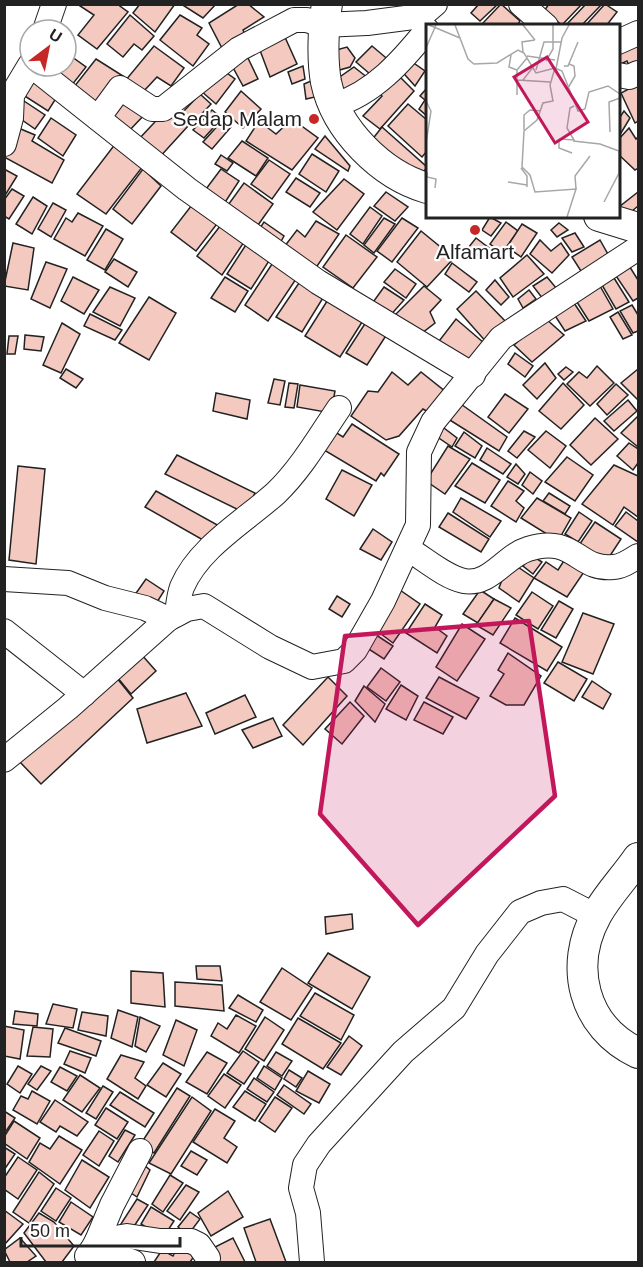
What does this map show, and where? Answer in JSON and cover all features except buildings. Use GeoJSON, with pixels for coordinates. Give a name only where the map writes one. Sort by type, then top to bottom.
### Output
{"type":"FeatureCollection","features":[{"type":"Feature","properties":{"kind":"main road"},"geometry":{"type":"LineString","coordinates":[[325,15],[326,82],[335,105],[352,136],[374,158],[413,184],[426,189]]}},
{"type":"Feature","properties":{"kind":"main road"},"geometry":{"type":"LineString","coordinates":[[606,218],[639,228]]}},
{"type":"Feature","properties":{"kind":"main road"},"geometry":{"type":"LineString","coordinates":[[639,858],[608,896],[596,916],[586,938],[581,963],[586,1000],[596,1018],[611,1036],[639,1053]]}},
{"type":"Feature","properties":{"kind":"street"},"geometry":{"type":"LineString","coordinates":[[98,118],[120,88],[157,111],[230,55],[272,29],[299,18],[398,11],[421,16],[435,4]]}},
{"type":"Feature","properties":{"kind":"street"},"geometry":{"type":"LineString","coordinates":[[433,24],[448,4]]}},
{"type":"Feature","properties":{"kind":"street"},"geometry":{"type":"LineString","coordinates":[[521,4],[544,24]]}},
{"type":"Feature","properties":{"kind":"street"},"geometry":{"type":"LineString","coordinates":[[335,105],[362,95],[375,85],[426,31]]}},
{"type":"Feature","properties":{"kind":"street"},"geometry":{"type":"LineString","coordinates":[[619,42],[639,33]]}},
{"type":"Feature","properties":{"kind":"street"},"geometry":{"type":"LineString","coordinates":[[619,75],[629,77],[639,73]]}},
{"type":"Feature","properties":{"kind":"street"},"geometry":{"type":"LineString","coordinates":[[4,144],[11,118],[12,95],[23,78]]}},
{"type":"Feature","properties":{"kind":"street"},"geometry":{"type":"LineString","coordinates":[[46,78],[187,189],[318,282],[473,375]]}},
{"type":"Feature","properties":{"kind":"street"},"geometry":{"type":"LineString","coordinates":[[4,760],[172,617],[204,606],[278,652],[312,667],[344,660],[356,650],[418,525],[418,452],[433,422],[501,338],[639,248]]}},
{"type":"Feature","properties":{"kind":"street"},"geometry":{"type":"LineString","coordinates":[[172,617],[182,587],[199,562],[228,532],[277,492],[307,455],[339,408]]}},
{"type":"Feature","properties":{"kind":"street"},"geometry":{"type":"LineString","coordinates":[[408,549],[455,577],[474,581],[486,578],[512,555],[549,544],[561,545],[598,567],[616,567],[639,556]]}},
{"type":"Feature","properties":{"kind":"street"},"geometry":{"type":"LineString","coordinates":[[4,579],[68,583],[105,598],[172,617]]}},
{"type":"Feature","properties":{"kind":"street"},"geometry":{"type":"LineString","coordinates":[[4,631],[84,694]]}},
{"type":"Feature","properties":{"kind":"street"},"geometry":{"type":"LineString","coordinates":[[312,1263],[308,1213],[301,1188],[305,1165],[319,1144],[402,1052],[454,1008],[487,954],[520,912],[541,903],[563,899],[596,916]]}},
{"type":"Feature","properties":{"kind":"street"},"geometry":{"type":"LineString","coordinates":[[90,1251],[140,1150]]}},
{"type":"Feature","properties":{"kind":"street"},"geometry":{"type":"LineString","coordinates":[[90,1251],[127,1236],[160,1241],[191,1241],[199,1245],[208,1258]]}},
{"type":"Feature","properties":{"kind":"street"},"geometry":{"type":"LineString","coordinates":[[90,1251],[111,1253],[133,1263]]}},
{"type":"Feature","properties":{"kind":"highlighted area"},"geometry":{"type":"Polygon","coordinates":[[[529,621],[555,796],[418,925],[320,814],[345,636],[529,621]]]}},
{"type":"Feature","properties":{"kind":"place","name":"Sedap Malam"},"geometry":{"type":"Point","coordinates":[314,119]}},
{"type":"Feature","properties":{"kind":"place","name":"Alfamart"},"geometry":{"type":"Point","coordinates":[475,230]}}]}
